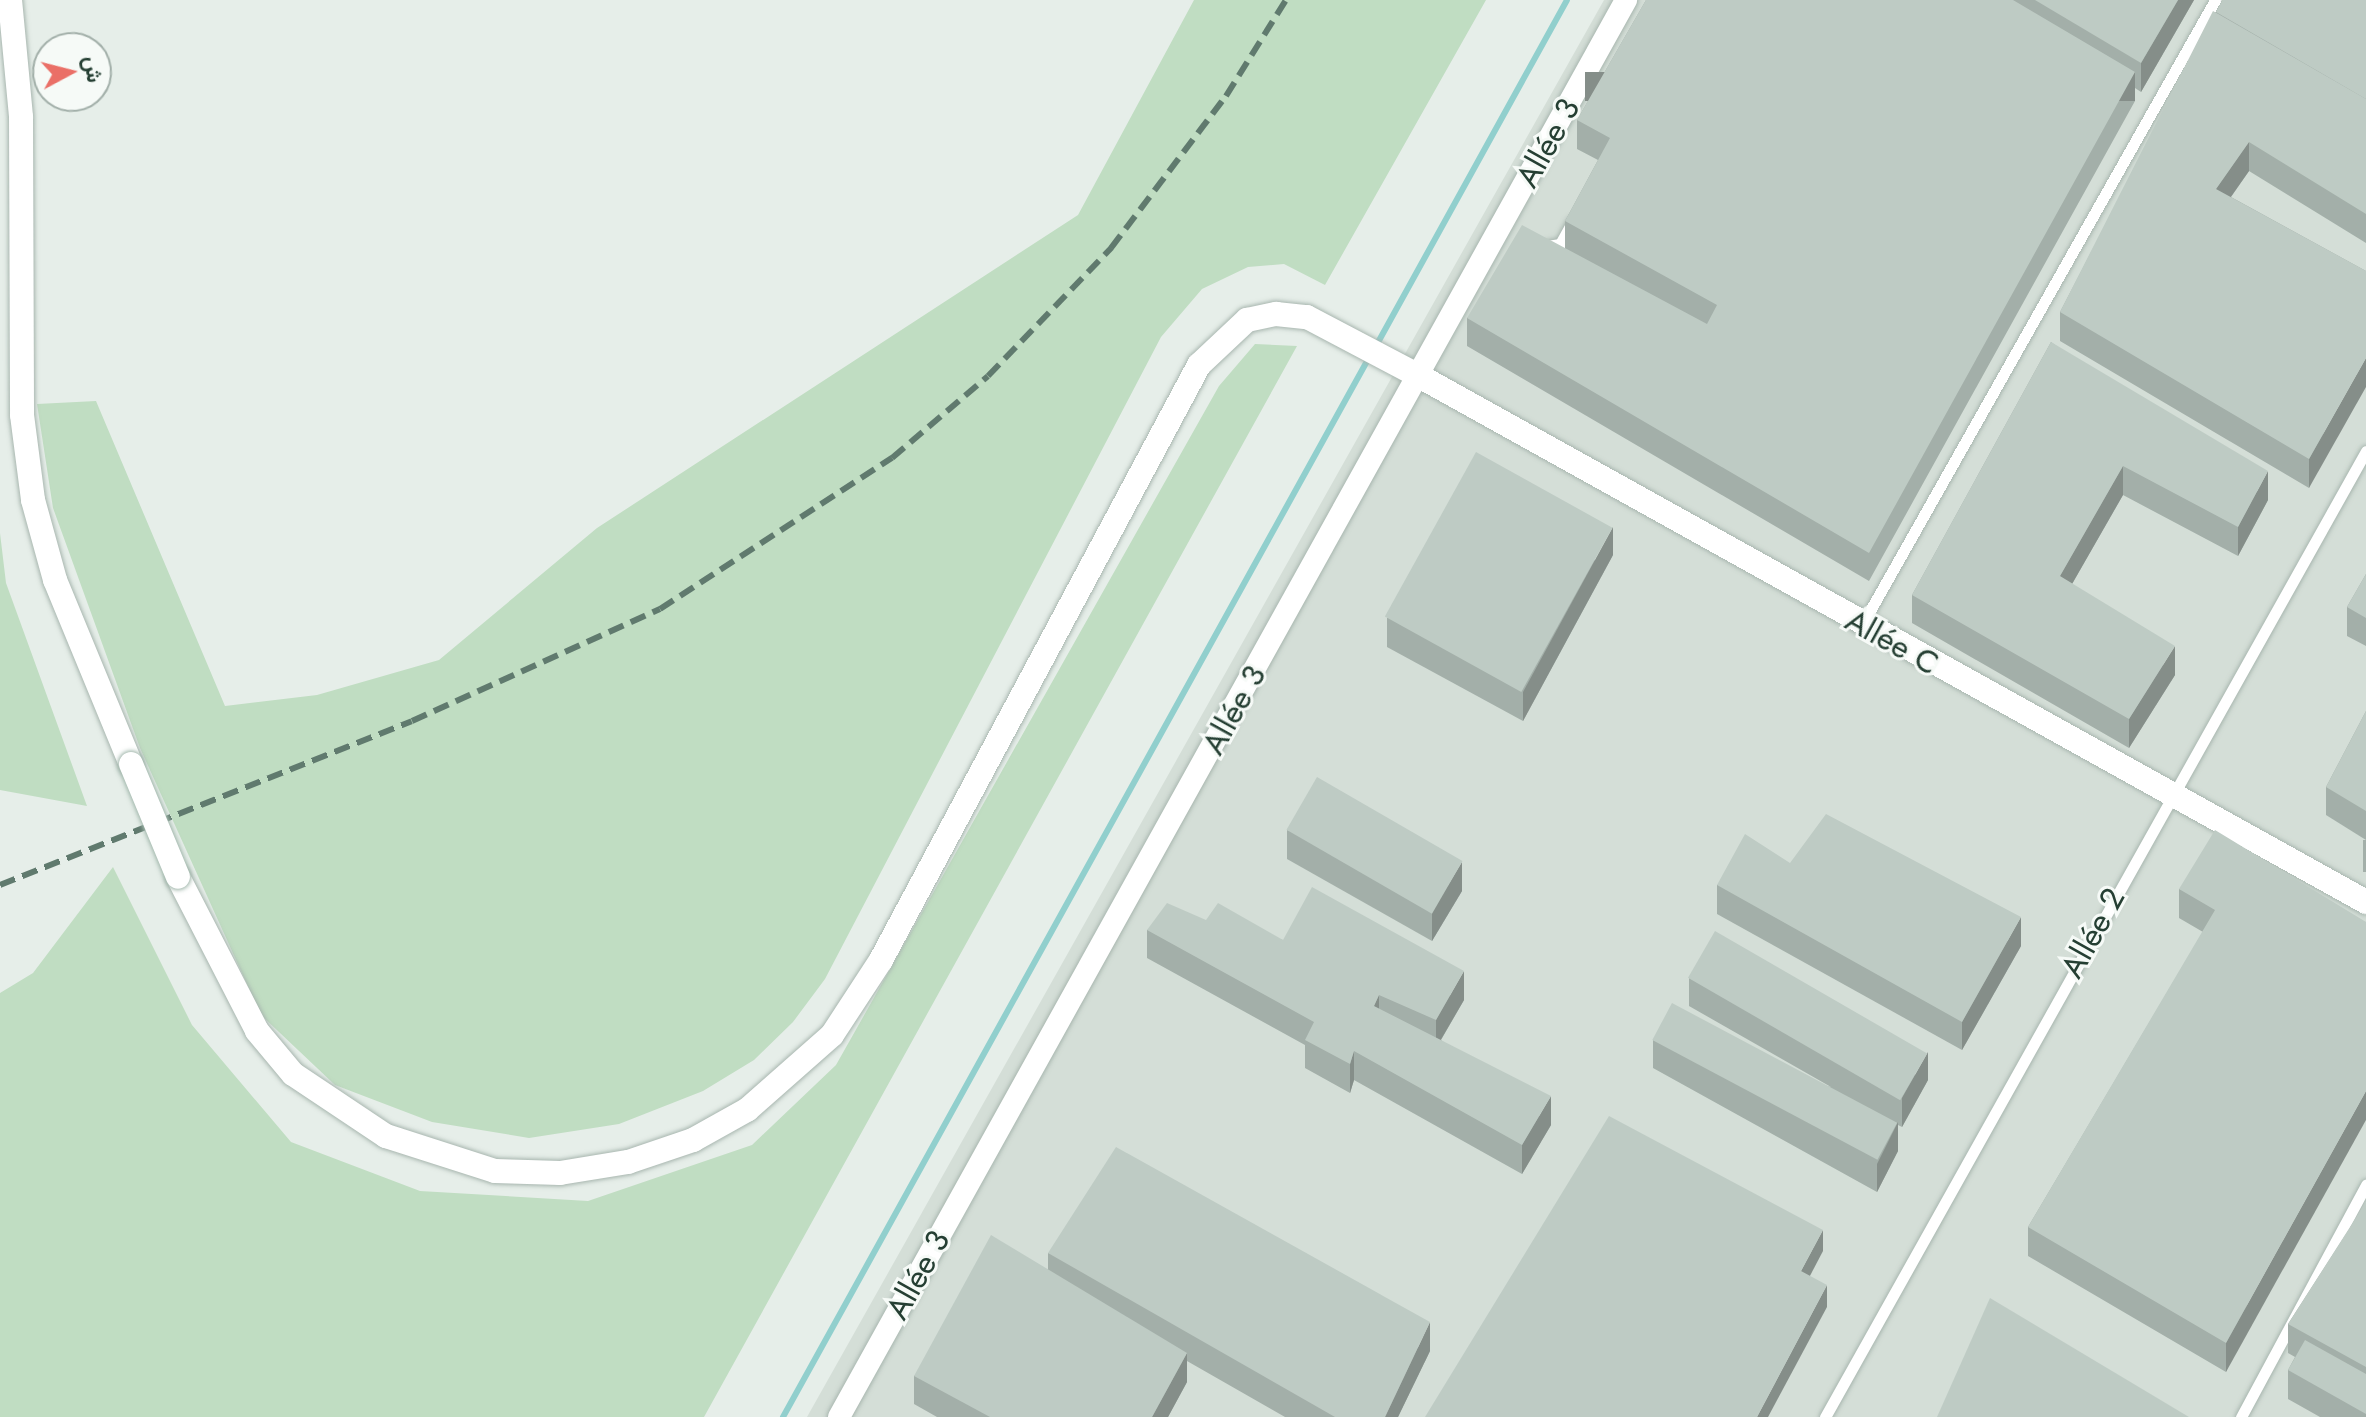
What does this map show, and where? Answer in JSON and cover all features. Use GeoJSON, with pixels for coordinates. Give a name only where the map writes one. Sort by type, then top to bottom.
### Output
{"type":"FeatureCollection","features":[{"type":"Feature","properties":{"kind":"street","name":"Allée C"},"geometry":{"type":"LineString","coordinates":[[10,0],[21,117],[20,364],[33,500],[55,580],[178,877],[257,1031],[293,1074],[386,1136],[495,1171],[560,1173],[628,1162],[693,1140],[798,1069],[832,1035],[881,960],[1199,365],[1247,320],[1307,317],[2366,902]]}},
{"type":"Feature","properties":{"kind":"street","name":"Allée 3"},"geometry":{"type":"LineString","coordinates":[[839,1417],[1413,373],[1511,227],[1626,0]]}},
{"type":"Feature","properties":{"kind":"lane"},"geometry":{"type":"LineString","coordinates":[[1862,625],[2215,0]]}},
{"type":"Feature","properties":{"kind":"lane"},"geometry":{"type":"LineString","coordinates":[[1530,237],[1556,247],[1579,208]]}},
{"type":"Feature","properties":{"kind":"lane","name":"Allée 2"},"geometry":{"type":"LineString","coordinates":[[1825,1417],[2171,793],[2366,451]]}},
{"type":"Feature","properties":{"kind":"lane"},"geometry":{"type":"LineString","coordinates":[[2241,1417],[2366,1185]]}},
{"type":"Feature","properties":{"kind":"shaded area"},"geometry":{"type":"Polygon","coordinates":[[[1604,0],[2366,0],[2366,1417],[807,1417],[1604,0]]]}},
{"type":"Feature","properties":{"kind":"green space"},"geometry":{"type":"Polygon","coordinates":[[[1194,0],[1486,0],[1325,285],[1284,264],[1248,267],[1202,289],[1161,337],[825,979],[793,1022],[754,1060],[703,1091],[619,1124],[529,1138],[432,1122],[335,1085],[261,1015],[140,748],[53,508],[37,404],[96,401],[225,706],[317,695],[439,660],[597,528],[1078,215],[1194,0]]]}},
{"type":"Feature","properties":{"kind":"green space"},"geometry":{"type":"Polygon","coordinates":[[[1255,344],[1297,346],[704,1417],[0,1417],[0,993],[33,973],[113,867],[192,1025],[291,1142],[420,1191],[588,1201],[752,1145],[836,1065],[1219,386],[1255,344]]]}},
{"type":"Feature","properties":{"kind":"green space"},"geometry":{"type":"Polygon","coordinates":[[[0,533],[6,583],[87,806],[0,790],[0,533]]]}},
{"type":"Feature","properties":{"kind":"building"},"geometry":{"type":"Polygon","coordinates":[[[1646,0],[2013,0],[2135,72],[1869,553],[1467,318],[1522,225],[1707,324],[1717,305],[1565,221],[1610,138],[1577,120],[1646,0]]]}},
{"type":"Feature","properties":{"kind":"building"},"geometry":{"type":"Polygon","coordinates":[[[2035,0],[2178,0],[2141,63],[2035,0]]]}},
{"type":"Feature","properties":{"kind":"building"},"geometry":{"type":"Polygon","coordinates":[[[2223,0],[2366,0],[2366,99],[2216,12],[2223,0]]]}},
{"type":"Feature","properties":{"kind":"building"},"geometry":{"type":"Polygon","coordinates":[[[2213,11],[2366,99],[2366,214],[2249,142],[2216,189],[2366,271],[2366,358],[2309,459],[2060,312],[2213,11]]]}},
{"type":"Feature","properties":{"kind":"building"},"geometry":{"type":"Polygon","coordinates":[[[2051,342],[2268,471],[2238,527],[2123,466],[2060,576],[2175,646],[2129,719],[1912,595],[2051,342]]]}},
{"type":"Feature","properties":{"kind":"building"},"geometry":{"type":"Polygon","coordinates":[[[1476,452],[1612,528],[1521,692],[1385,616],[1476,452]]]}},
{"type":"Feature","properties":{"kind":"building"},"geometry":{"type":"Polygon","coordinates":[[[2366,574],[2366,618],[2347,607],[2366,574]]]}},
{"type":"Feature","properties":{"kind":"building"},"geometry":{"type":"Polygon","coordinates":[[[2366,711],[2366,811],[2326,787],[2366,711]]]}},
{"type":"Feature","properties":{"kind":"building"},"geometry":{"type":"Polygon","coordinates":[[[1317,777],[1462,861],[1432,914],[1286,830],[1317,777]]]}},
{"type":"Feature","properties":{"kind":"building"},"geometry":{"type":"Polygon","coordinates":[[[1826,814],[2021,917],[1962,1022],[1717,885],[1745,834],[1790,863],[1826,814]]]}},
{"type":"Feature","properties":{"kind":"building"},"geometry":{"type":"Polygon","coordinates":[[[2215,830],[2366,922],[2366,1091],[2226,1343],[2028,1227],[2215,910],[2179,889],[2215,830]]]}},
{"type":"Feature","properties":{"kind":"building"},"geometry":{"type":"Polygon","coordinates":[[[1312,887],[1464,971],[1436,1020],[1379,995],[1374,1006],[1551,1096],[1522,1145],[1354,1051],[1350,1064],[1305,1040],[1314,1022],[1147,930],[1167,903],[1206,920],[1218,903],[1283,940],[1312,887]]]}},
{"type":"Feature","properties":{"kind":"building"},"geometry":{"type":"Polygon","coordinates":[[[1715,931],[1927,1054],[1900,1100],[1688,978],[1715,931]]]}},
{"type":"Feature","properties":{"kind":"building"},"geometry":{"type":"Polygon","coordinates":[[[1672,1003],[1897,1123],[1877,1160],[1652,1040],[1672,1003]]]}},
{"type":"Feature","properties":{"kind":"building"},"geometry":{"type":"Polygon","coordinates":[[[1609,1116],[1823,1230],[1801,1271],[1827,1285],[1757,1417],[1425,1417],[1609,1116]]]}},
{"type":"Feature","properties":{"kind":"building"},"geometry":{"type":"Polygon","coordinates":[[[1116,1147],[1430,1322],[1385,1417],[1335,1417],[1048,1253],[1116,1147]]]}},
{"type":"Feature","properties":{"kind":"building"},"geometry":{"type":"Polygon","coordinates":[[[2366,1202],[2366,1367],[2288,1324],[2366,1202]]]}},
{"type":"Feature","properties":{"kind":"building"},"geometry":{"type":"Polygon","coordinates":[[[991,1235],[1187,1353],[1152,1417],[990,1417],[914,1376],[991,1235]]]}},
{"type":"Feature","properties":{"kind":"building"},"geometry":{"type":"Polygon","coordinates":[[[1990,1298],[2189,1417],[1937,1417],[1990,1298]]]}},
{"type":"Feature","properties":{"kind":"building"},"geometry":{"type":"Polygon","coordinates":[[[2305,1340],[2366,1374],[2366,1414],[2288,1370],[2305,1340]]]}},
{"type":"Feature","properties":{"kind":"waterway"},"geometry":{"type":"LineString","coordinates":[[1376,346],[1567,0]]}},
{"type":"Feature","properties":{"kind":"waterway"},"geometry":{"type":"LineString","coordinates":[[783,1417],[1370,356]]}},
{"type":"Feature","properties":{"kind":"railway"},"geometry":{"type":"LineString","coordinates":[[0,885],[412,721],[660,609],[892,458],[988,376],[1111,248],[1226,96],[1286,0]]}}]}
